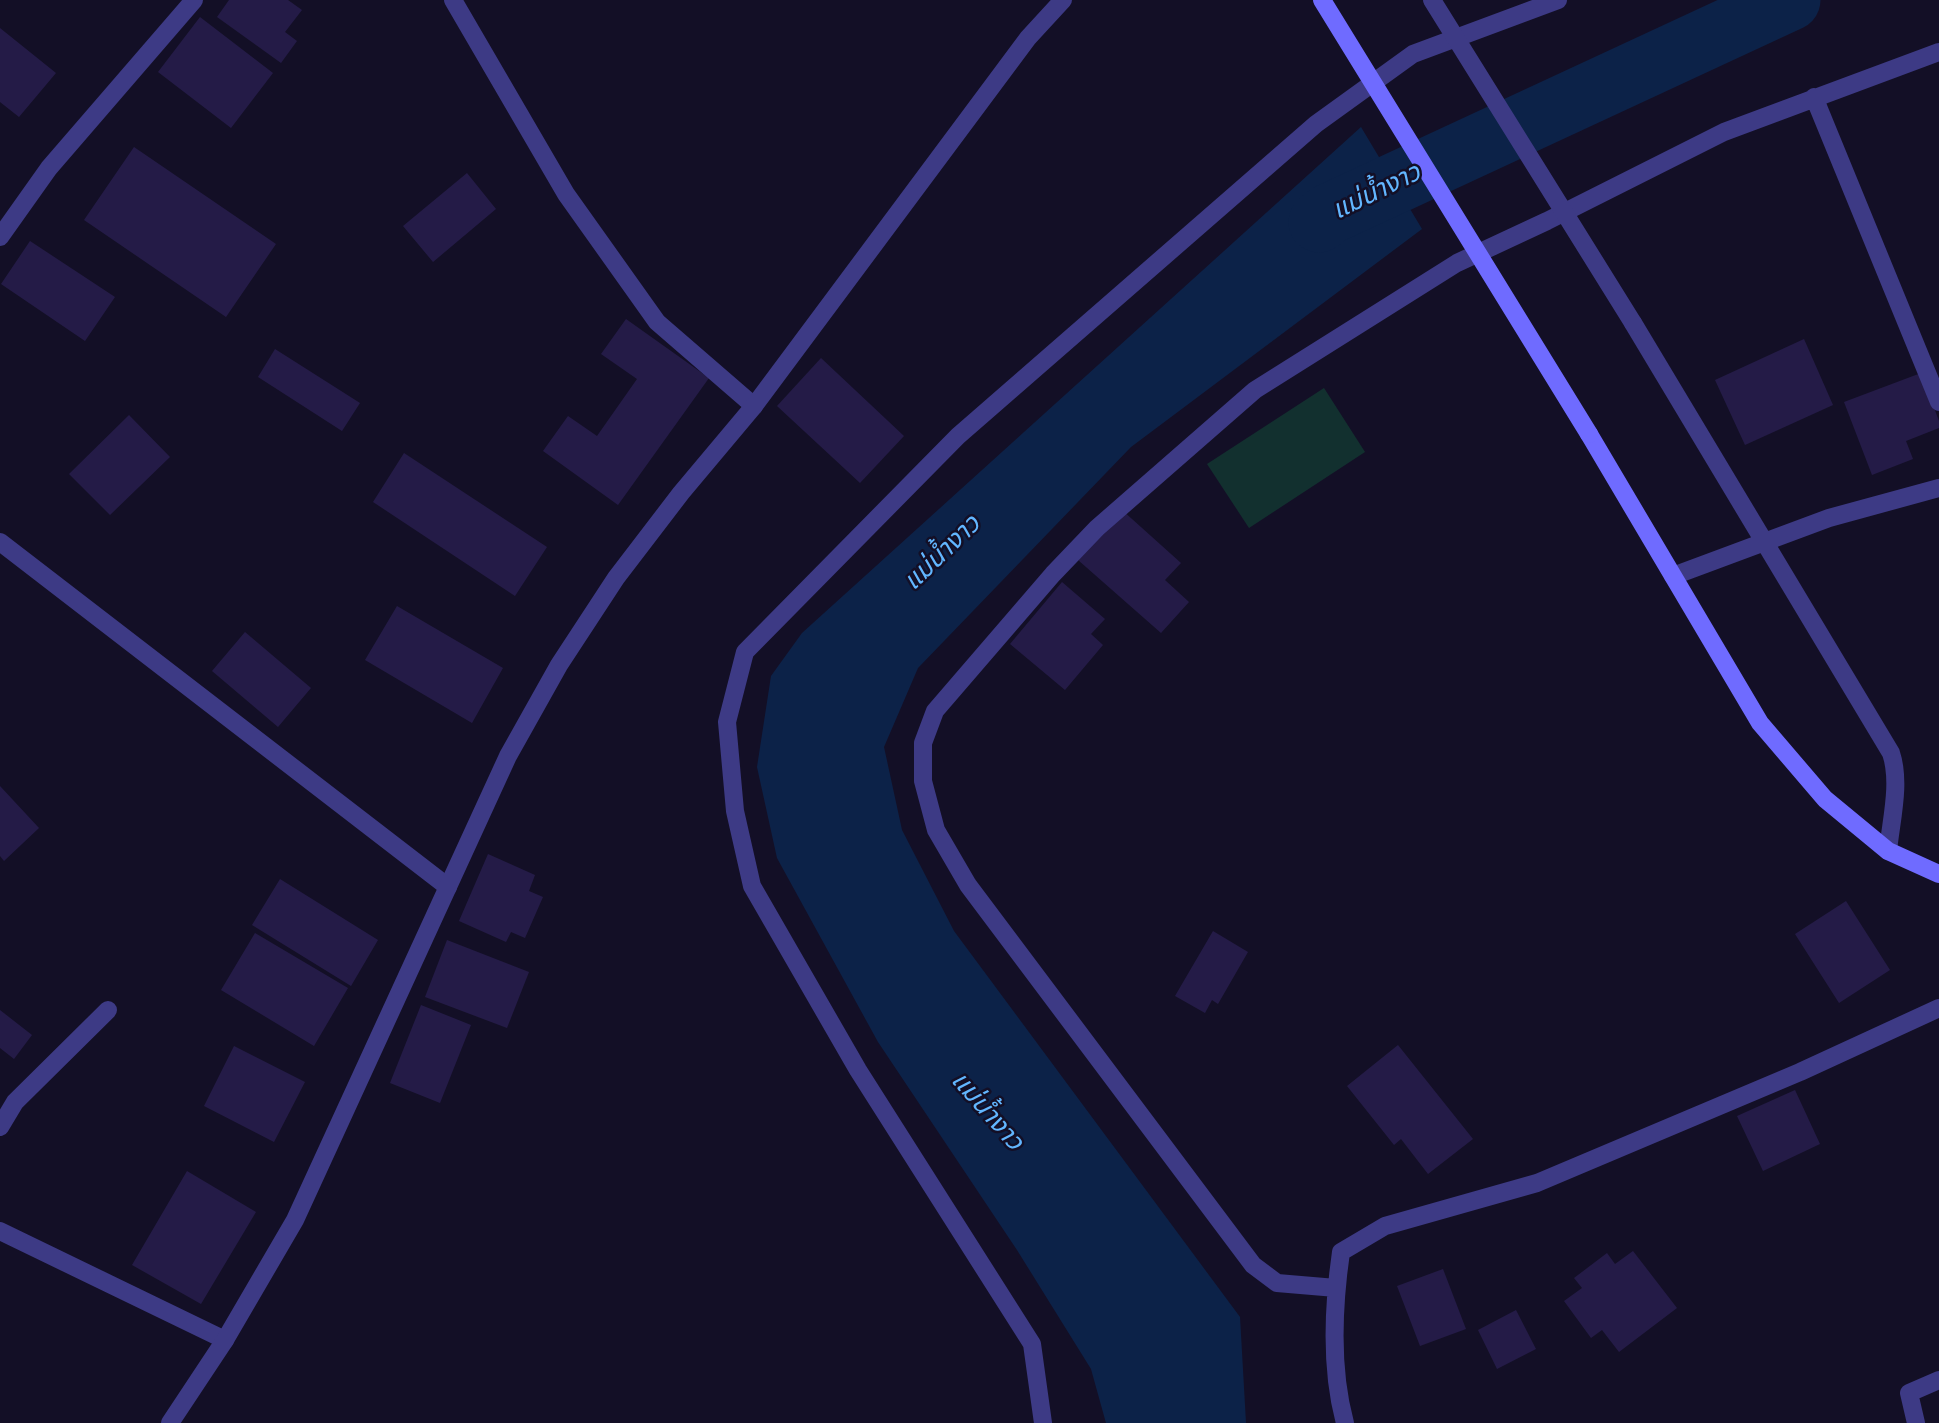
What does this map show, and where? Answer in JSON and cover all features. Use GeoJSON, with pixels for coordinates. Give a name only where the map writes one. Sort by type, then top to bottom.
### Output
{"type":"FeatureCollection","features":[{"type":"Feature","properties":{"kind":"main road"},"geometry":{"type":"LineString","coordinates":[[1322,0],[1589,434],[1760,723],[1825,799],[1888,851],[1939,874]]}},
{"type":"Feature","properties":{"kind":"street"},"geometry":{"type":"LineString","coordinates":[[0,237],[49,168],[194,0]]}},
{"type":"Feature","properties":{"kind":"street"},"geometry":{"type":"LineString","coordinates":[[453,0],[566,194],[657,322],[754,406]]}},
{"type":"Feature","properties":{"kind":"street"},"geometry":{"type":"LineString","coordinates":[[170,1423],[225,1340],[295,1220],[508,756],[559,665],[616,578],[754,406],[1020,49],[1063,0]]}},
{"type":"Feature","properties":{"kind":"street"},"geometry":{"type":"LineString","coordinates":[[1432,0],[1633,323],[1891,753],[1895,765],[1895,779],[1888,851]]}},
{"type":"Feature","properties":{"kind":"street"},"geometry":{"type":"LineString","coordinates":[[1043,1423],[1032,1343],[858,1070],[752,886],[735,811],[727,722],[745,652],[958,436],[1316,124],[1413,54],[1558,0]]}},
{"type":"Feature","properties":{"kind":"street"},"geometry":{"type":"LineString","coordinates":[[1336,1288],[1277,1283],[1253,1265],[968,885],[936,830],[923,781],[923,743],[936,711],[1053,574],[1097,528],[1255,390],[1457,262],[1724,132],[1939,52]]}},
{"type":"Feature","properties":{"kind":"street"},"geometry":{"type":"LineString","coordinates":[[1814,97],[1939,402]]}},
{"type":"Feature","properties":{"kind":"street"},"geometry":{"type":"LineString","coordinates":[[1673,576],[1829,518],[1939,488]]}},
{"type":"Feature","properties":{"kind":"street"},"geometry":{"type":"LineString","coordinates":[[0,542],[448,887]]}},
{"type":"Feature","properties":{"kind":"street"},"geometry":{"type":"LineString","coordinates":[[1345,1423],[1333,1331],[1341,1252],[1385,1226],[1537,1183],[1800,1072],[1939,1008]]}},
{"type":"Feature","properties":{"kind":"street"},"geometry":{"type":"LineString","coordinates":[[0,1127],[15,1102],[108,1010]]}},
{"type":"Feature","properties":{"kind":"street"},"geometry":{"type":"LineString","coordinates":[[0,1231],[225,1340]]}},
{"type":"Feature","properties":{"kind":"street"},"geometry":{"type":"LineString","coordinates":[[1916,1423],[1909,1393],[1939,1380]]}},
{"type":"Feature","properties":{"kind":"green space"},"geometry":{"type":"Polygon","coordinates":[[[1324,388],[1365,452],[1249,528],[1207,464],[1324,388]]]}},
{"type":"Feature","properties":{"kind":"water"},"geometry":{"type":"Polygon","coordinates":[[[1361,127],[1422,229],[1131,447],[918,668],[884,747],[902,830],[954,931],[1240,1317],[1246,1423],[1106,1423],[1091,1369],[1017,1250],[878,1042],[777,858],[757,767],[771,676],[802,633],[1361,127]]]}},
{"type":"Feature","properties":{"kind":"building"},"geometry":{"type":"Polygon","coordinates":[[[229,0],[288,0],[302,10],[285,32],[297,41],[281,63],[217,17],[229,0]]]}},
{"type":"Feature","properties":{"kind":"building"},"geometry":{"type":"Polygon","coordinates":[[[200,17],[273,73],[231,128],[158,72],[200,17]]]}},
{"type":"Feature","properties":{"kind":"building"},"geometry":{"type":"Polygon","coordinates":[[[0,28],[56,73],[19,117],[0,102],[0,28]]]}},
{"type":"Feature","properties":{"kind":"building"},"geometry":{"type":"Polygon","coordinates":[[[134,147],[276,244],[226,317],[84,220],[134,147]]]}},
{"type":"Feature","properties":{"kind":"building"},"geometry":{"type":"Polygon","coordinates":[[[467,173],[496,209],[433,262],[403,226],[467,173]]]}},
{"type":"Feature","properties":{"kind":"building"},"geometry":{"type":"Polygon","coordinates":[[[30,241],[115,297],[85,341],[1,284],[30,241]]]}},
{"type":"Feature","properties":{"kind":"building"},"geometry":{"type":"Polygon","coordinates":[[[626,319],[709,378],[618,505],[543,451],[568,416],[597,436],[637,379],[601,354],[626,319]]]}},
{"type":"Feature","properties":{"kind":"building"},"geometry":{"type":"Polygon","coordinates":[[[1804,339],[1833,405],[1745,445],[1715,380],[1804,339]]]}},
{"type":"Feature","properties":{"kind":"building"},"geometry":{"type":"Polygon","coordinates":[[[275,349],[360,403],[342,431],[258,377],[275,349]]]}},
{"type":"Feature","properties":{"kind":"building"},"geometry":{"type":"Polygon","coordinates":[[[821,358],[904,436],[860,483],[777,406],[821,358]]]}},
{"type":"Feature","properties":{"kind":"building"},"geometry":{"type":"Polygon","coordinates":[[[1921,373],[1939,421],[1939,428],[1906,441],[1913,459],[1872,475],[1844,402],[1921,373]]]}},
{"type":"Feature","properties":{"kind":"building"},"geometry":{"type":"Polygon","coordinates":[[[129,415],[170,457],[110,515],[69,474],[129,415]]]}},
{"type":"Feature","properties":{"kind":"building"},"geometry":{"type":"Polygon","coordinates":[[[404,453],[547,547],[515,596],[373,502],[404,453]]]}},
{"type":"Feature","properties":{"kind":"building"},"geometry":{"type":"Polygon","coordinates":[[[1122,510],[1181,563],[1165,580],[1189,602],[1161,633],[1078,560],[1122,510]]]}},
{"type":"Feature","properties":{"kind":"building"},"geometry":{"type":"Polygon","coordinates":[[[1062,582],[1105,619],[1091,634],[1103,645],[1065,690],[1010,644],[1062,582]]]}},
{"type":"Feature","properties":{"kind":"building"},"geometry":{"type":"Polygon","coordinates":[[[397,606],[503,668],[472,723],[365,660],[397,606]]]}},
{"type":"Feature","properties":{"kind":"building"},"geometry":{"type":"Polygon","coordinates":[[[245,632],[311,688],[278,727],[212,671],[245,632]]]}},
{"type":"Feature","properties":{"kind":"building"},"geometry":{"type":"Polygon","coordinates":[[[0,786],[39,828],[4,861],[0,856],[0,786]]]}},
{"type":"Feature","properties":{"kind":"building"},"geometry":{"type":"Polygon","coordinates":[[[488,854],[535,875],[529,891],[543,897],[525,938],[511,932],[506,942],[459,921],[488,854]]]}},
{"type":"Feature","properties":{"kind":"building"},"geometry":{"type":"Polygon","coordinates":[[[280,879],[378,940],[351,986],[252,925],[280,879]]]}},
{"type":"Feature","properties":{"kind":"building"},"geometry":{"type":"Polygon","coordinates":[[[1846,901],[1890,970],[1839,1003],[1795,934],[1846,901]]]}},
{"type":"Feature","properties":{"kind":"building"},"geometry":{"type":"Polygon","coordinates":[[[1213,931],[1248,952],[1218,1004],[1212,1000],[1205,1013],[1175,996],[1213,931]]]}},
{"type":"Feature","properties":{"kind":"building"},"geometry":{"type":"Polygon","coordinates":[[[255,933],[348,988],[314,1046],[221,990],[255,933]]]}},
{"type":"Feature","properties":{"kind":"building"},"geometry":{"type":"Polygon","coordinates":[[[447,940],[529,972],[507,1028],[425,997],[447,940]]]}},
{"type":"Feature","properties":{"kind":"building"},"geometry":{"type":"Polygon","coordinates":[[[421,1005],[471,1025],[440,1103],[390,1083],[421,1005]]]}},
{"type":"Feature","properties":{"kind":"building"},"geometry":{"type":"Polygon","coordinates":[[[0,1010],[32,1035],[14,1059],[0,1048],[0,1010]]]}},
{"type":"Feature","properties":{"kind":"building"},"geometry":{"type":"Polygon","coordinates":[[[1398,1045],[1473,1139],[1428,1174],[1401,1139],[1394,1145],[1347,1086],[1398,1045]]]}},
{"type":"Feature","properties":{"kind":"building"},"geometry":{"type":"Polygon","coordinates":[[[234,1046],[305,1082],[274,1142],[204,1106],[234,1046]]]}},
{"type":"Feature","properties":{"kind":"building"},"geometry":{"type":"Polygon","coordinates":[[[1795,1090],[1820,1144],[1763,1171],[1737,1116],[1795,1090]]]}},
{"type":"Feature","properties":{"kind":"building"},"geometry":{"type":"Polygon","coordinates":[[[187,1171],[256,1212],[201,1304],[132,1265],[187,1171]]]}},
{"type":"Feature","properties":{"kind":"building"},"geometry":{"type":"Polygon","coordinates":[[[1633,1251],[1677,1308],[1619,1352],[1602,1330],[1591,1338],[1564,1301],[1582,1288],[1574,1278],[1607,1253],[1615,1264],[1633,1251]]]}},
{"type":"Feature","properties":{"kind":"building"},"geometry":{"type":"Polygon","coordinates":[[[1443,1269],[1466,1329],[1420,1346],[1397,1286],[1443,1269]]]}},
{"type":"Feature","properties":{"kind":"building"},"geometry":{"type":"Polygon","coordinates":[[[1516,1310],[1536,1349],[1497,1369],[1478,1330],[1516,1310]]]}},
{"type":"Feature","properties":{"kind":"waterway","name":"แม่น้ำงาว"},"geometry":{"type":"LineString","coordinates":[[1319,222],[1329,214],[1790,0]]}}]}
